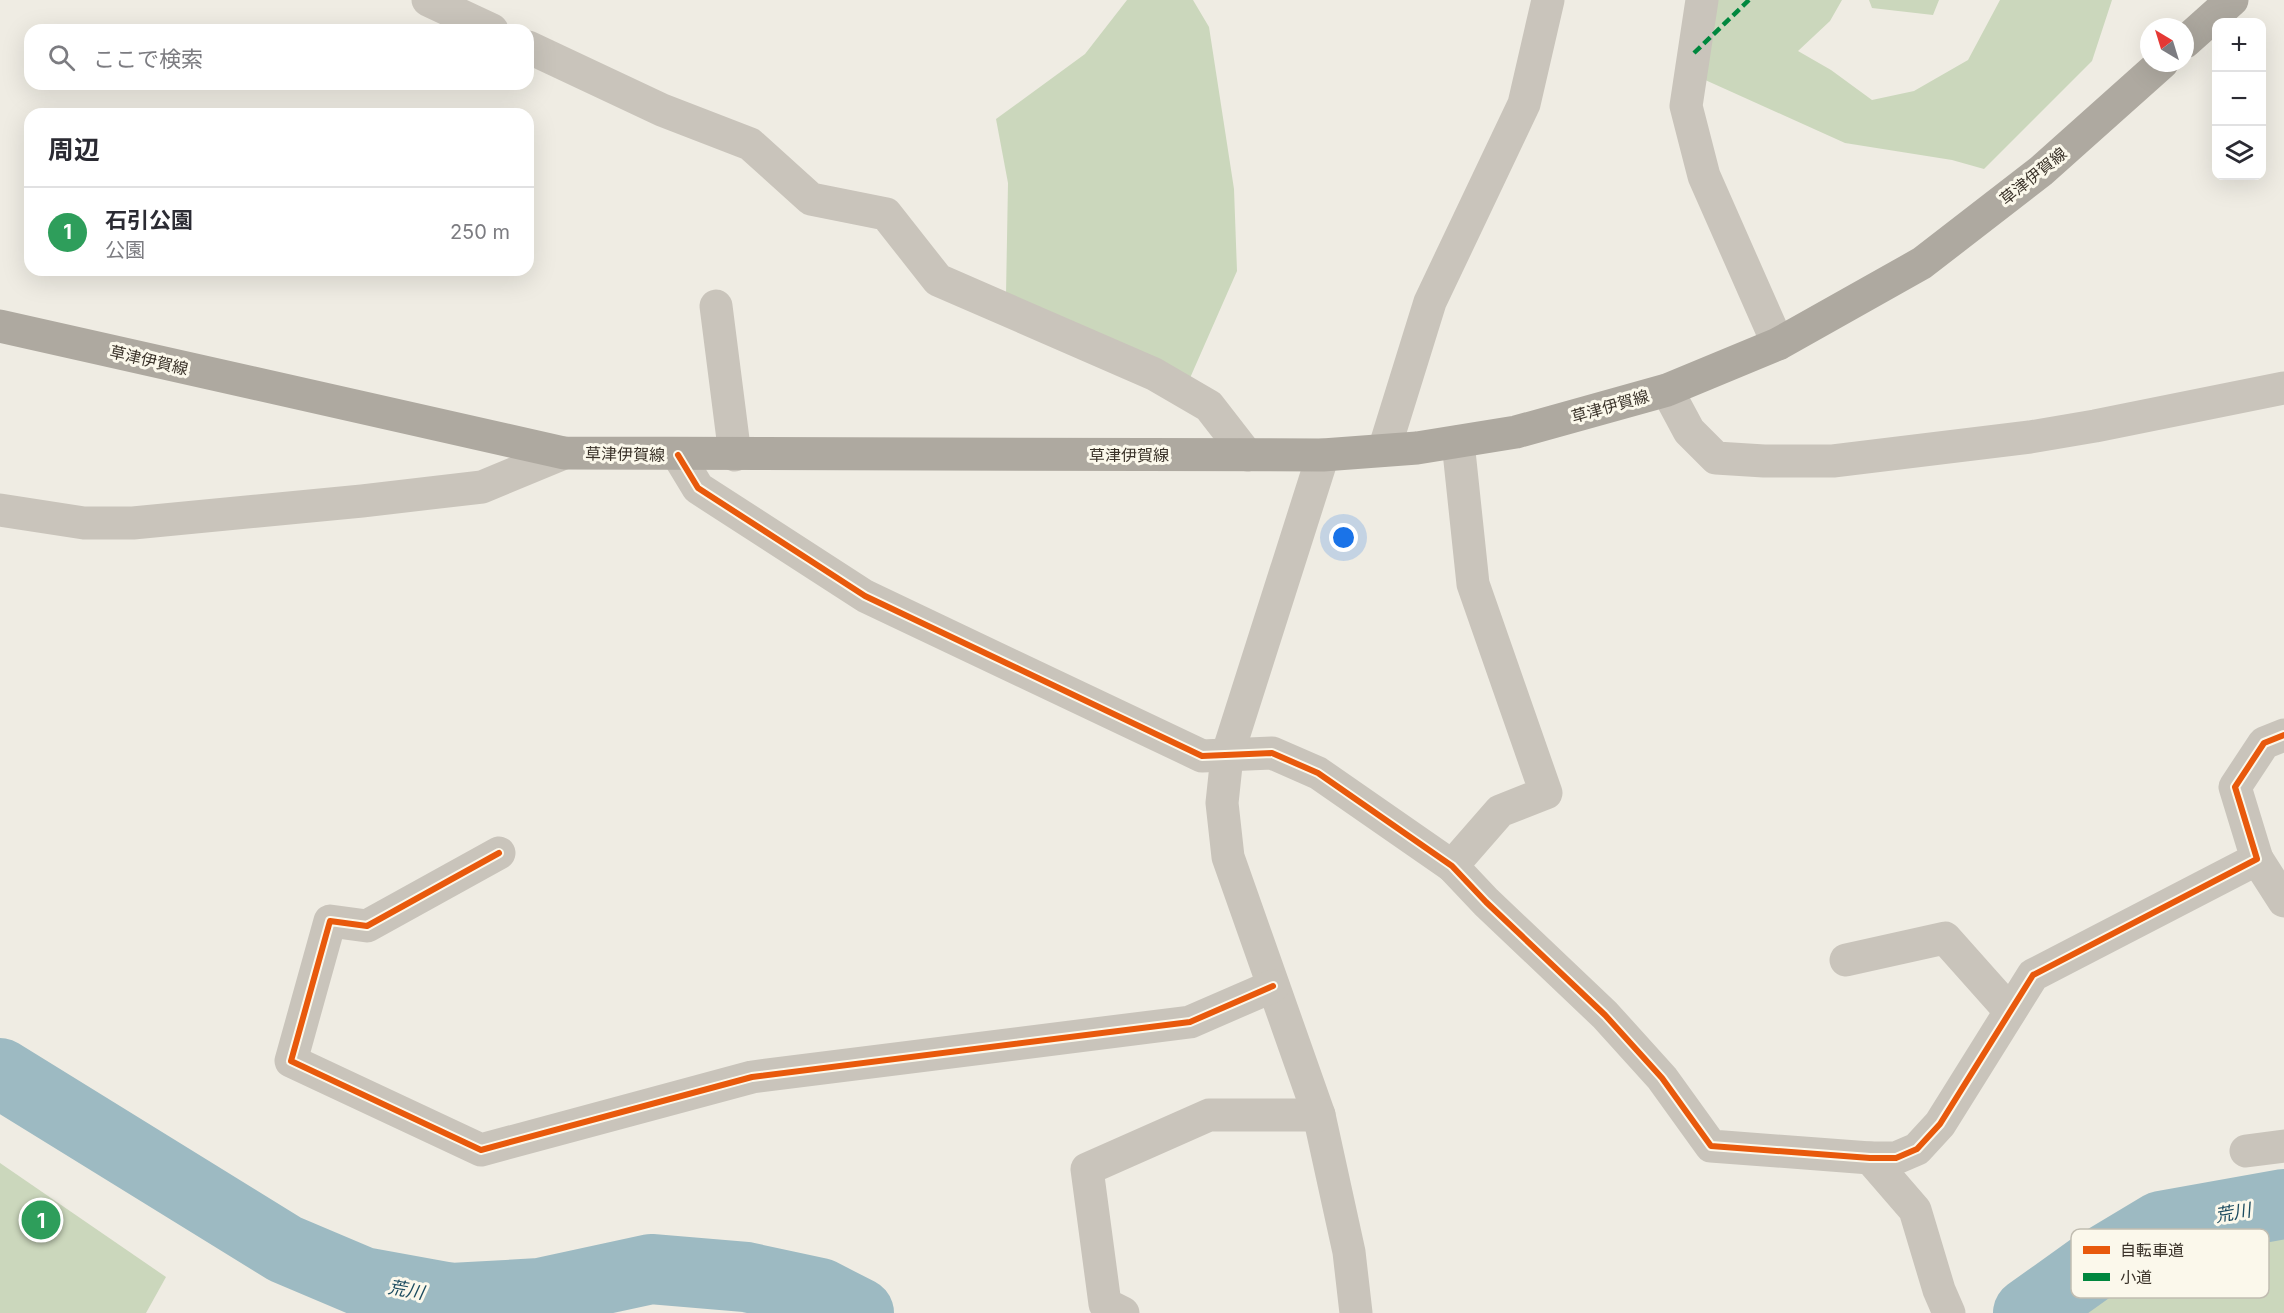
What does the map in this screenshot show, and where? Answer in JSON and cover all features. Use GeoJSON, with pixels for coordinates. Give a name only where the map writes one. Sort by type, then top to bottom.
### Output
{"type":"FeatureCollection","features":[{"type":"Feature","properties":{"kind":"main road"},"geometry":{"type":"LineString","coordinates":[[2194,34],[2232,0]]}},
{"type":"Feature","properties":{"kind":"main road","name":"草津伊賀線"},"geometry":{"type":"LineString","coordinates":[[0,326],[564,453],[1323,455],[1458,442],[1516,432],[1667,390],[1778,344],[1922,263],[2041,171],[2152,72]]}},
{"type":"Feature","properties":{"kind":"street"},"geometry":{"type":"LineString","coordinates":[[1384,450],[1430,302],[1524,104],[1548,0]]}},
{"type":"Feature","properties":{"kind":"street"},"geometry":{"type":"LineString","coordinates":[[1702,0],[1686,106],[1704,176],[1778,344]]}},
{"type":"Feature","properties":{"kind":"street"},"geometry":{"type":"LineString","coordinates":[[434,1],[480,24]]}},
{"type":"Feature","properties":{"kind":"street"},"geometry":{"type":"LineString","coordinates":[[534,50],[662,110],[750,144],[811,199],[886,214],[938,280],[1154,374],[1209,406],[1247,455]]}},
{"type":"Feature","properties":{"kind":"street"},"geometry":{"type":"LineString","coordinates":[[716,306],[735,455]]}},
{"type":"Feature","properties":{"kind":"street"},"geometry":{"type":"LineString","coordinates":[[1667,390],[1689,431],[1716,458],[1833,461],[2030,437],[2284,388]]}},
{"type":"Feature","properties":{"kind":"street"},"geometry":{"type":"LineString","coordinates":[[1452,866],[1500,811],[1546,793],[1473,584],[1458,442]]}},
{"type":"Feature","properties":{"kind":"street"},"geometry":{"type":"LineString","coordinates":[[0,510],[84,523],[133,523],[351,503],[482,487],[564,453]]}},
{"type":"Feature","properties":{"kind":"street"},"geometry":{"type":"LineString","coordinates":[[678,455],[698,488],[865,596],[1202,756],[1272,753],[1318,773],[1452,866],[1486,902],[1605,1015],[1662,1078],[1711,1146],[1870,1158],[1896,1158],[1917,1149],[1940,1124],[2033,975],[2256,859]]}},
{"type":"Feature","properties":{"kind":"street"},"geometry":{"type":"LineString","coordinates":[[1323,455],[1227,756],[1222,803],[1228,856],[1319,1115],[1349,1252],[1356,1313]]}},
{"type":"Feature","properties":{"kind":"street"},"geometry":{"type":"LineString","coordinates":[[2284,735],[2264,743],[2235,787],[2256,859],[2284,901]]}},
{"type":"Feature","properties":{"kind":"street"},"geometry":{"type":"LineString","coordinates":[[499,854],[367,926],[330,921],[291,1061],[481,1150],[752,1077],[1190,1023],[1273,986]]}},
{"type":"Feature","properties":{"kind":"street"},"geometry":{"type":"LineString","coordinates":[[1846,960],[1945,938],[2010,1011]]}},
{"type":"Feature","properties":{"kind":"street"},"geometry":{"type":"LineString","coordinates":[[1123,1313],[1105,1304],[1087,1169],[1209,1115],[1319,1115]]}},
{"type":"Feature","properties":{"kind":"street"},"geometry":{"type":"LineString","coordinates":[[2246,1151],[2284,1146]]}},
{"type":"Feature","properties":{"kind":"street"},"geometry":{"type":"LineString","coordinates":[[1870,1158],[1915,1210],[1939,1290],[1949,1313]]}},
{"type":"Feature","properties":{"kind":"green space"},"geometry":{"type":"Polygon","coordinates":[[[1127,0],[1193,0],[1209,27],[1234,189],[1237,271],[1190,378],[1006,295],[1008,183],[996,119],[1085,54],[1127,0]]]}},
{"type":"Feature","properties":{"kind":"green space"},"geometry":{"type":"Polygon","coordinates":[[[1716,0],[1842,0],[1830,21],[1798,51],[1831,70],[1872,100],[1914,91],[1968,60],[2000,0],[2112,0],[2092,61],[1984,169],[1952,160],[1845,143],[1703,79],[1716,0]]]}},
{"type":"Feature","properties":{"kind":"green space"},"geometry":{"type":"Polygon","coordinates":[[[1869,0],[1939,0],[1933,15],[1872,8],[1869,0]]]}},
{"type":"Feature","properties":{"kind":"green space"},"geometry":{"type":"Polygon","coordinates":[[[0,1163],[166,1277],[146,1313],[0,1313],[0,1163]]]}},
{"type":"Feature","properties":{"kind":"green space"},"geometry":{"type":"Polygon","coordinates":[[[2284,1194],[2284,1313],[2018,1313],[2071,1273],[2071,1298],[2269,1298],[2269,1229],[2129,1229],[2142,1219],[2284,1194]]]}},
{"type":"Feature","properties":{"kind":"waterway","name":"荒川"},"geometry":{"type":"LineString","coordinates":[[0,1073],[285,1249],[363,1282],[451,1298],[540,1293],[651,1269],[746,1277],[820,1293],[859,1313]]}},
{"type":"Feature","properties":{"kind":"waterway","name":"荒川"},"geometry":{"type":"LineString","coordinates":[[2156,1229],[2161,1226],[2284,1204]]}},
{"type":"Feature","properties":{"kind":"waterway","name":"荒川"},"geometry":{"type":"LineString","coordinates":[[2028,1313],[2071,1282]]}},
{"type":"Feature","properties":{"kind":"marked path"},"geometry":{"type":"LineString","coordinates":[[1694,53],[1749,0]]}},
{"type":"Feature","properties":{"kind":"cycle path"},"geometry":{"type":"LineString","coordinates":[[678,455],[698,488],[865,596],[1202,756],[1272,753],[1318,773],[1452,866],[1486,902],[1605,1015],[1662,1078],[1711,1146],[1870,1158],[1896,1158],[1917,1149],[1940,1124],[2033,975],[2257,859],[2235,787],[2264,743],[2284,735]]}},
{"type":"Feature","properties":{"kind":"cycle path"},"geometry":{"type":"LineString","coordinates":[[499,853],[367,926],[330,921],[291,1061],[481,1150],[752,1077],[1190,1022],[1273,986]]}},
{"type":"Feature","properties":{"kind":"place","name":"石引公園"},"geometry":{"type":"Point","coordinates":[41,1220]}}]}
